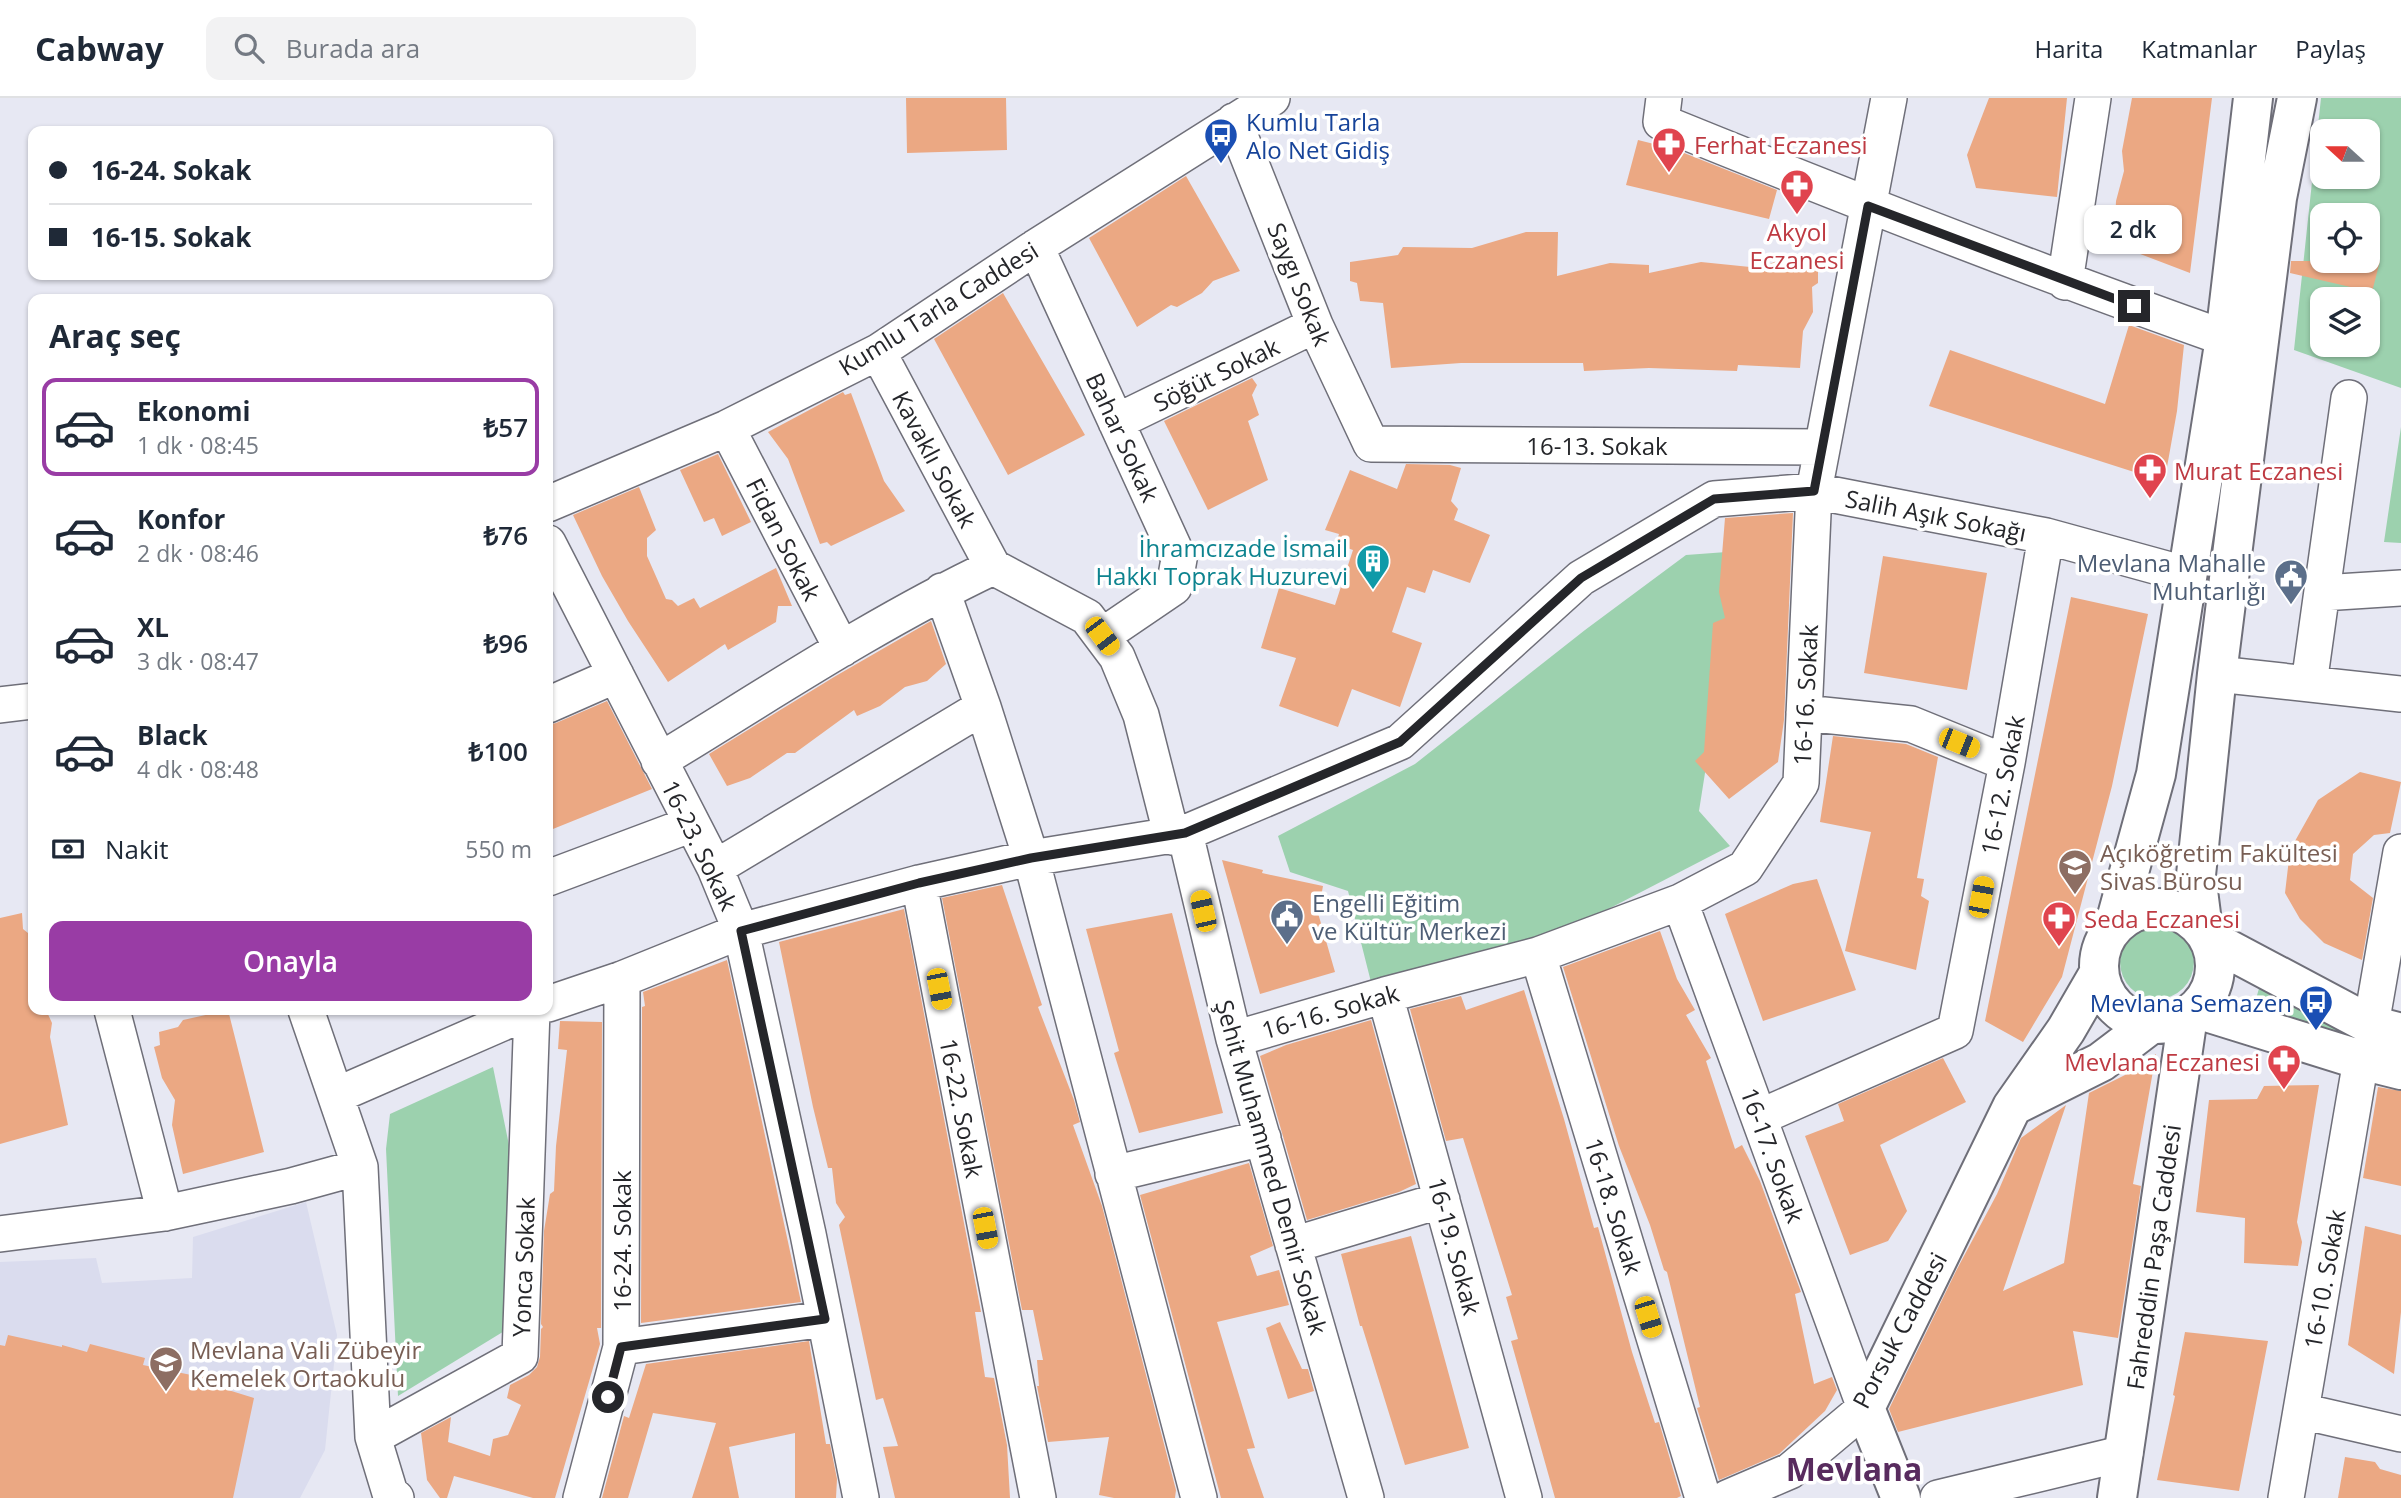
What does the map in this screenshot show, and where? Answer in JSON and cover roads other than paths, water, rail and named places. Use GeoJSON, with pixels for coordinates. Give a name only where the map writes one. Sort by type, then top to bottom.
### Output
{"type":"FeatureCollection","features":[{"type":"Feature","properties":{"kind":"main road"},"geometry":{"type":"LineString","coordinates":[[2114,927],[2156,774],[2225,338],[2253,98]]}},
{"type":"Feature","properties":{"kind":"main road"},"geometry":{"type":"LineString","coordinates":[[2297,98],[2277,198],[2217,674],[2196,875],[2206,935],[2215,960],[2213,982],[2204,1001],[2192,1012],[2164,1025],[2151,1024],[2126,1016],[2116,1008],[2108,998],[2099,973],[2103,943],[2114,927],[2132,913],[2165,908],[2186,915],[2206,935],[2378,1039],[2401,1070]]}},
{"type":"Feature","properties":{"kind":"main road","name":"Porsuk Caddesi"},"geometry":{"type":"LineString","coordinates":[[1865,1408],[2012,1107],[2066,1030],[2099,973]]}},
{"type":"Feature","properties":{"kind":"main road"},"geometry":{"type":"LineString","coordinates":[[2192,1012],[2378,1039]]}},
{"type":"Feature","properties":{"kind":"main road","name":"Fahreddin Paşa Caddesi"},"geometry":{"type":"LineString","coordinates":[[2117,1498],[2192,1012]]}},
{"type":"Feature","properties":{"kind":"main road"},"geometry":{"type":"LineString","coordinates":[[2012,1107],[2101,1062],[2151,1024]]}},
{"type":"Feature","properties":{"kind":"main road"},"geometry":{"type":"LineString","coordinates":[[1865,1408],[1901,1498]]}},
{"type":"Feature","properties":{"kind":"street","name":"Kumlu Tarla Caddesi"},"geometry":{"type":"LineString","coordinates":[[553,502],[727,428],[878,352],[1036,247],[1272,98]]}},
{"type":"Feature","properties":{"kind":"street"},"geometry":{"type":"LineString","coordinates":[[1664,98],[1661,122],[2066,282],[2225,338]]}},
{"type":"Feature","properties":{"kind":"street","name":"16-16. Sokak"},"geometry":{"type":"LineString","coordinates":[[1234,1039],[1385,995],[1538,955],[1679,902],[1745,868],[1801,782],[1814,491],[1889,98]]}},
{"type":"Feature","properties":{"kind":"street"},"geometry":{"type":"LineString","coordinates":[[2066,282],[2093,98]]}},
{"type":"Feature","properties":{"kind":"street","name":"Saygı Sokak"},"geometry":{"type":"LineString","coordinates":[[1234,121],[1315,325],[1371,444]]}},
{"type":"Feature","properties":{"kind":"street","name":"Bahar Sokak"},"geometry":{"type":"LineString","coordinates":[[1036,247],[1179,559],[1174,587],[1102,636]]}},
{"type":"Feature","properties":{"kind":"street","name":"Söğüt Sokak"},"geometry":{"type":"LineString","coordinates":[[1116,422],[1315,325]]}},
{"type":"Feature","properties":{"kind":"street","name":"Kavaklı Sokak"},"geometry":{"type":"LineString","coordinates":[[878,352],[993,567]]}},
{"type":"Feature","properties":{"kind":"street"},"geometry":{"type":"LineString","coordinates":[[2309,684],[2349,398]]}},
{"type":"Feature","properties":{"kind":"street","name":"Fidan Sokak"},"geometry":{"type":"LineString","coordinates":[[727,428],[842,649]]}},
{"type":"Feature","properties":{"kind":"street","name":"16-13. Sokak"},"geometry":{"type":"LineString","coordinates":[[1371,444],[1822,447]]}},
{"type":"Feature","properties":{"kind":"street","name":"Salih Aşık Sokağı"},"geometry":{"type":"LineString","coordinates":[[553,1002],[622,979],[741,931],[919,883],[1031,858],[1179,835],[1400,742],[1581,578],[1714,499],[1814,491],[2046,536],[2188,575]]}},
{"type":"Feature","properties":{"kind":"street","name":"16-12. Sokak"},"geometry":{"type":"LineString","coordinates":[[1760,1117],[1955,1031],[2007,763],[2046,536]]}},
{"type":"Feature","properties":{"kind":"street","name":"16-23. Sokak"},"geometry":{"type":"LineString","coordinates":[[553,552],[715,868],[741,931],[861,1498]]}},
{"type":"Feature","properties":{"kind":"street"},"geometry":{"type":"LineString","coordinates":[[659,761],[842,649],[943,591],[993,567]]}},
{"type":"Feature","properties":{"kind":"street","name":"Şehit Muhammed Demir Sokak"},"geometry":{"type":"LineString","coordinates":[[993,567],[1087,617],[1117,657],[1141,715],[1179,835],[1234,1039],[1366,1498]]}},
{"type":"Feature","properties":{"kind":"street"},"geometry":{"type":"LineString","coordinates":[[2322,593],[2401,588]]}},
{"type":"Feature","properties":{"kind":"street"},"geometry":{"type":"LineString","coordinates":[[943,591],[1031,858],[1199,1498]]}},
{"type":"Feature","properties":{"kind":"street"},"geometry":{"type":"LineString","coordinates":[[2217,674],[2401,694]]}},
{"type":"Feature","properties":{"kind":"street"},"geometry":{"type":"LineString","coordinates":[[553,703],[615,675]]}},
{"type":"Feature","properties":{"kind":"street"},"geometry":{"type":"LineString","coordinates":[[715,868],[983,707]]}},
{"type":"Feature","properties":{"kind":"street"},"geometry":{"type":"LineString","coordinates":[[1804,713],[1911,724],[2007,763]]}},
{"type":"Feature","properties":{"kind":"street"},"geometry":{"type":"LineString","coordinates":[[553,876],[692,824]]}},
{"type":"Feature","properties":{"kind":"street","name":"16-10. Sokak"},"geometry":{"type":"LineString","coordinates":[[2286,1498],[2301,1411],[2378,1039],[2401,852]]}},
{"type":"Feature","properties":{"kind":"street","name":"16-22. Sokak"},"geometry":{"type":"LineString","coordinates":[[919,883],[1038,1498]]}},
{"type":"Feature","properties":{"kind":"street","name":"16-17. Sokak"},"geometry":{"type":"LineString","coordinates":[[1679,902],[1865,1408]]}},
{"type":"Feature","properties":{"kind":"street","name":"16-18. Sokak"},"geometry":{"type":"LineString","coordinates":[[1538,955],[1703,1498]]}},
{"type":"Feature","properties":{"kind":"street","name":"16-24. Sokak"},"geometry":{"type":"LineString","coordinates":[[581,1498],[621,1347],[622,979]]}},
{"type":"Feature","properties":{"kind":"street","name":"16-19. Sokak"},"geometry":{"type":"LineString","coordinates":[[1385,995],[1524,1498]]}},
{"type":"Feature","properties":{"kind":"street"},"geometry":{"type":"LineString","coordinates":[[112,1015],[166,1213]]}},
{"type":"Feature","properties":{"kind":"street"},"geometry":{"type":"LineString","coordinates":[[308,1015],[360,1167],[373,1437],[390,1493],[396,1498]]}},
{"type":"Feature","properties":{"kind":"street"},"geometry":{"type":"LineString","coordinates":[[337,1095],[521,1015]]}},
{"type":"Feature","properties":{"kind":"street","name":"Yonca Sokak"},"geometry":{"type":"LineString","coordinates":[[373,1437],[520,1356],[532,1015]]}},
{"type":"Feature","properties":{"kind":"street"},"geometry":{"type":"LineString","coordinates":[[1113,1174],[1263,1139]]}},
{"type":"Feature","properties":{"kind":"street"},"geometry":{"type":"LineString","coordinates":[[0,1234],[166,1213],[291,1186],[360,1167]]}},
{"type":"Feature","properties":{"kind":"street"},"geometry":{"type":"LineString","coordinates":[[1293,1245],[1442,1200]]}},
{"type":"Feature","properties":{"kind":"street"},"geometry":{"type":"LineString","coordinates":[[621,1347],[825,1319]]}},
{"type":"Feature","properties":{"kind":"street","name":"Porsuk Caddesi"},"geometry":{"type":"LineString","coordinates":[[1727,1498],[1790,1471],[1865,1408]]}},
{"type":"Feature","properties":{"kind":"street"},"geometry":{"type":"LineString","coordinates":[[2301,1411],[2401,1434]]}},
{"type":"Feature","properties":{"kind":"street"},"geometry":{"type":"LineString","coordinates":[[1938,1498],[2125,1453]]}},
{"type":"Feature","properties":{"kind":"place","name":"Kumlu Tarla Alo Net Gidiş"},"geometry":{"type":"Point","coordinates":[1221,165]}},
{"type":"Feature","properties":{"kind":"place","name":"Ferhat Eczanesi"},"geometry":{"type":"Point","coordinates":[1669,174]}},
{"type":"Feature","properties":{"kind":"place","name":"Akyol Eczanesi"},"geometry":{"type":"Point","coordinates":[1797,216]}},
{"type":"Feature","properties":{"kind":"place","name":"Murat Eczanesi"},"geometry":{"type":"Point","coordinates":[2150,500]}},
{"type":"Feature","properties":{"kind":"place","name":"İhramcızade İsmail Hakkı Toprak Huzurevi"},"geometry":{"type":"Point","coordinates":[1373,591]}},
{"type":"Feature","properties":{"kind":"place","name":"Mevlana Mahalle Muhtarlığı"},"geometry":{"type":"Point","coordinates":[2291,606]}},
{"type":"Feature","properties":{"kind":"place","name":"Açıköğretim Fakültesi Sivas Bürosu"},"geometry":{"type":"Point","coordinates":[2075,896]}},
{"type":"Feature","properties":{"kind":"place","name":"Engelli Eğitim ve Kültür Merkezi"},"geometry":{"type":"Point","coordinates":[1287,946]}},
{"type":"Feature","properties":{"kind":"place","name":"Seda Eczanesi"},"geometry":{"type":"Point","coordinates":[2059,948]}},
{"type":"Feature","properties":{"kind":"place","name":"Mevlana Semazen"},"geometry":{"type":"Point","coordinates":[2316,1032]}},
{"type":"Feature","properties":{"kind":"place","name":"Mevlana Eczanesi"},"geometry":{"type":"Point","coordinates":[2284,1091]}},
{"type":"Feature","properties":{"kind":"place","name":"Mevlana Vali Zübeyir Kemelek Ortaokulu"},"geometry":{"type":"Point","coordinates":[166,1393]}},
{"type":"Feature","properties":{"kind":"district","name":"Mevlana"},"geometry":{"type":"Point","coordinates":[1854,1468]}}]}
